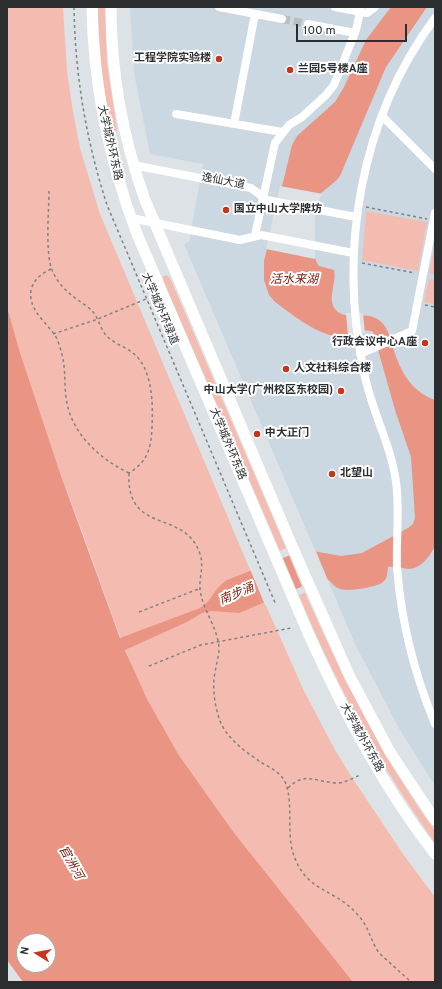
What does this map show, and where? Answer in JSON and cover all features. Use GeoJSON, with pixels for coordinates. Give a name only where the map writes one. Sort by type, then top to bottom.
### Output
{"type":"FeatureCollection","features":[{"type":"Feature","properties":{"kind":"main road","name":"大学城外环东路"},"geometry":{"type":"LineString","coordinates":[[92,7],[93,49],[101,110],[112,161],[131,218],[274,554],[334,690],[367,751],[402,807],[435,854]]}},
{"type":"Feature","properties":{"kind":"main road","name":"大学城外环东路"},"geometry":{"type":"LineString","coordinates":[[111,7],[116,84],[133,165],[154,223],[292,546],[349,675],[375,726],[435,820]]}},
{"type":"Feature","properties":{"kind":"lane"},"geometry":{"type":"LineString","coordinates":[[219,7],[282,19]]}},
{"type":"Feature","properties":{"kind":"lane"},"geometry":{"type":"LineString","coordinates":[[334,7],[369,13],[375,7]]}},
{"type":"Feature","properties":{"kind":"lane"},"geometry":{"type":"LineString","coordinates":[[256,235],[262,197],[266,188],[274,148],[282,132],[289,125],[302,117],[330,90],[336,80],[355,33],[360,12]]}},
{"type":"Feature","properties":{"kind":"lane"},"geometry":{"type":"LineString","coordinates":[[234,124],[255,14]]}},
{"type":"Feature","properties":{"kind":"lane"},"geometry":{"type":"LineString","coordinates":[[435,18],[410,57],[382,116],[365,171],[356,217],[353,257],[354,312],[360,354],[374,409],[394,470],[398,497],[397,566],[401,603],[418,681],[435,724]]}},
{"type":"Feature","properties":{"kind":"lane"},"geometry":{"type":"LineString","coordinates":[[308,24],[355,33]]}},
{"type":"Feature","properties":{"kind":"lane"},"geometry":{"type":"LineString","coordinates":[[176,114],[282,132]]}},
{"type":"Feature","properties":{"kind":"lane"},"geometry":{"type":"LineString","coordinates":[[382,116],[435,169]]}},
{"type":"Feature","properties":{"kind":"lane","name":"逸仙大道"},"geometry":{"type":"LineString","coordinates":[[133,165],[251,188],[262,197],[275,202],[356,217]]}},
{"type":"Feature","properties":{"kind":"lane"},"geometry":{"type":"LineString","coordinates":[[360,354],[412,331],[434,217]]}},
{"type":"Feature","properties":{"kind":"lane"},"geometry":{"type":"LineString","coordinates":[[131,218],[240,240],[256,235],[268,236],[318,246],[353,257]]}},
{"type":"Feature","properties":{"kind":"path","name":"大学城外环绿道"},"geometry":{"type":"LineString","coordinates":[[74,7],[75,48],[84,116],[93,159],[107,205],[276,605]]}},
{"type":"Feature","properties":{"kind":"path"},"geometry":{"type":"LineString","coordinates":[[48,191],[48,248],[52,269],[60,285],[70,295],[90,309],[98,319],[105,334],[135,354],[141,362],[148,381],[152,408],[152,434],[149,451],[146,459],[129,473],[128,485],[131,497],[136,507],[145,515],[175,526],[192,539],[200,554],[202,569],[200,594],[218,641],[219,648],[214,692],[219,719],[238,745],[281,776],[288,788],[290,841],[294,855],[306,879],[338,898],[357,914],[367,927],[374,947],[410,982]]}},
{"type":"Feature","properties":{"kind":"path"},"geometry":{"type":"LineString","coordinates":[[358,206],[434,217]]}},
{"type":"Feature","properties":{"kind":"path"},"geometry":{"type":"LineString","coordinates":[[353,257],[423,275]]}},
{"type":"Feature","properties":{"kind":"path"},"geometry":{"type":"LineString","coordinates":[[52,269],[42,273],[37,278],[33,284],[31,300],[38,315],[53,334],[64,361],[66,398],[77,430],[91,448],[115,466],[129,473]]}},
{"type":"Feature","properties":{"kind":"path"},"geometry":{"type":"LineString","coordinates":[[53,334],[98,319],[146,299]]}},
{"type":"Feature","properties":{"kind":"path"},"geometry":{"type":"LineString","coordinates":[[418,304],[435,307]]}},
{"type":"Feature","properties":{"kind":"path"},"geometry":{"type":"LineString","coordinates":[[140,612],[201,588]]}},
{"type":"Feature","properties":{"kind":"path"},"geometry":{"type":"LineString","coordinates":[[149,666],[201,645],[290,628]]}},
{"type":"Feature","properties":{"kind":"path"},"geometry":{"type":"LineString","coordinates":[[288,788],[301,779],[313,778],[338,784],[360,775]]}},
{"type":"Feature","properties":{"kind":"shaded area"},"geometry":{"type":"Polygon","coordinates":[[[7,7],[63,7],[67,71],[72,106],[80,148],[100,214],[248,565],[303,689],[335,750],[351,776],[403,854],[435,897],[435,982],[353,982],[217,812],[177,753],[161,726],[134,671],[40,418],[22,362],[7,307],[7,7]]]}},
{"type":"Feature","properties":{"kind":"shaded area"},"geometry":{"type":"Polygon","coordinates":[[[98,7],[105,7],[107,64],[117,130],[114,133],[112,132],[109,116],[100,54],[98,7]]]}},
{"type":"Feature","properties":{"kind":"shaded area","name":"中山大学(广州校区东校园)"},"geometry":{"type":"Polygon","coordinates":[[[130,7],[435,7],[435,786],[400,730],[356,646],[184,244],[189,242],[203,164],[150,154],[134,73],[130,7]]]}},
{"type":"Feature","properties":{"kind":"shaded area"},"geometry":{"type":"Polygon","coordinates":[[[366,211],[427,222],[418,271],[362,260],[366,211]]]}},
{"type":"Feature","properties":{"kind":"shaded area"},"geometry":{"type":"Polygon","coordinates":[[[435,245],[435,274],[429,273],[435,245]]]}},
{"type":"Feature","properties":{"kind":"shaded area"},"geometry":{"type":"Polygon","coordinates":[[[166,275],[170,278],[286,548],[280,551],[163,280],[163,277],[166,275]]]}},
{"type":"Feature","properties":{"kind":"shaded area"},"geometry":{"type":"Polygon","coordinates":[[[429,279],[435,280],[435,304],[424,302],[429,279]]]}},
{"type":"Feature","properties":{"kind":"shaded area"},"geometry":{"type":"Polygon","coordinates":[[[305,593],[333,655],[380,745],[435,831],[435,843],[377,753],[343,692],[299,595],[305,593]]]}},
{"type":"Feature","properties":{"kind":"water"},"geometry":{"type":"Polygon","coordinates":[[[391,7],[427,7],[386,67],[340,176],[320,194],[316,201],[313,244],[314,253],[319,266],[334,270],[335,275],[332,300],[335,309],[346,315],[365,316],[378,319],[384,325],[390,336],[403,372],[419,392],[435,400],[435,546],[428,558],[417,567],[408,569],[388,567],[387,577],[385,580],[375,586],[344,590],[336,587],[327,579],[320,579],[239,613],[212,611],[202,613],[187,622],[125,650],[147,699],[178,754],[234,833],[353,982],[23,982],[16,973],[56,973],[56,933],[16,933],[16,972],[7,960],[7,307],[20,353],[59,470],[120,638],[200,608],[208,602],[219,586],[227,580],[298,552],[313,551],[341,556],[362,553],[408,528],[413,524],[415,517],[411,457],[395,410],[373,332],[360,331],[336,336],[321,332],[274,301],[269,295],[264,280],[264,261],[292,145],[297,136],[335,102],[344,87],[366,40],[391,7]]]}},
{"type":"Feature","properties":{"kind":"pier"},"geometry":{"type":"Polygon","coordinates":[[[280,186],[323,194],[318,201],[315,212],[315,259],[266,249],[280,186]]]}},
{"type":"Feature","properties":{"kind":"pier"},"geometry":{"type":"Polygon","coordinates":[[[346,313],[363,313],[365,333],[348,336],[346,313]]]}},
{"type":"Feature","properties":{"kind":"pier"},"geometry":{"type":"Polygon","coordinates":[[[303,549],[315,549],[329,583],[322,581],[303,589],[288,553],[303,549]]]}},
{"type":"Feature","properties":{"kind":"pier"},"geometry":{"type":"Polygon","coordinates":[[[282,556],[297,591],[265,605],[250,569],[282,556]]]}},
{"type":"Feature","properties":{"kind":"tunnel"},"geometry":{"type":"LineString","coordinates":[[282,19],[308,24]]}},
{"type":"Feature","properties":{"kind":"place","name":"工程学院实验楼"},"geometry":{"type":"Point","coordinates":[219,59]}},
{"type":"Feature","properties":{"kind":"place","name":"兰园5号楼A座"},"geometry":{"type":"Point","coordinates":[290,70]}},
{"type":"Feature","properties":{"kind":"place","name":"国立中山大学牌坊"},"geometry":{"type":"Point","coordinates":[226,210]}},
{"type":"Feature","properties":{"kind":"place","name":"行政会议中心A座"},"geometry":{"type":"Point","coordinates":[425,343]}},
{"type":"Feature","properties":{"kind":"place","name":"人文社科综合楼"},"geometry":{"type":"Point","coordinates":[286,369]}},
{"type":"Feature","properties":{"kind":"place","name":"中山大学(广州校区东校园)"},"geometry":{"type":"Point","coordinates":[341,391]}},
{"type":"Feature","properties":{"kind":"place","name":"中大正门"},"geometry":{"type":"Point","coordinates":[257,434]}},
{"type":"Feature","properties":{"kind":"place","name":"北望山"},"geometry":{"type":"Point","coordinates":[332,474]}},
{"type":"Feature","properties":{"kind":"water label","name":"活水来湖"},"geometry":{"type":"Point","coordinates":[294,281]}},
{"type":"Feature","properties":{"kind":"water label","name":"南步涌"},"geometry":{"type":"Point","coordinates":[237,595]}},
{"type":"Feature","properties":{"kind":"water label","name":"官洲河"},"geometry":{"type":"Point","coordinates":[70,863]}}]}
